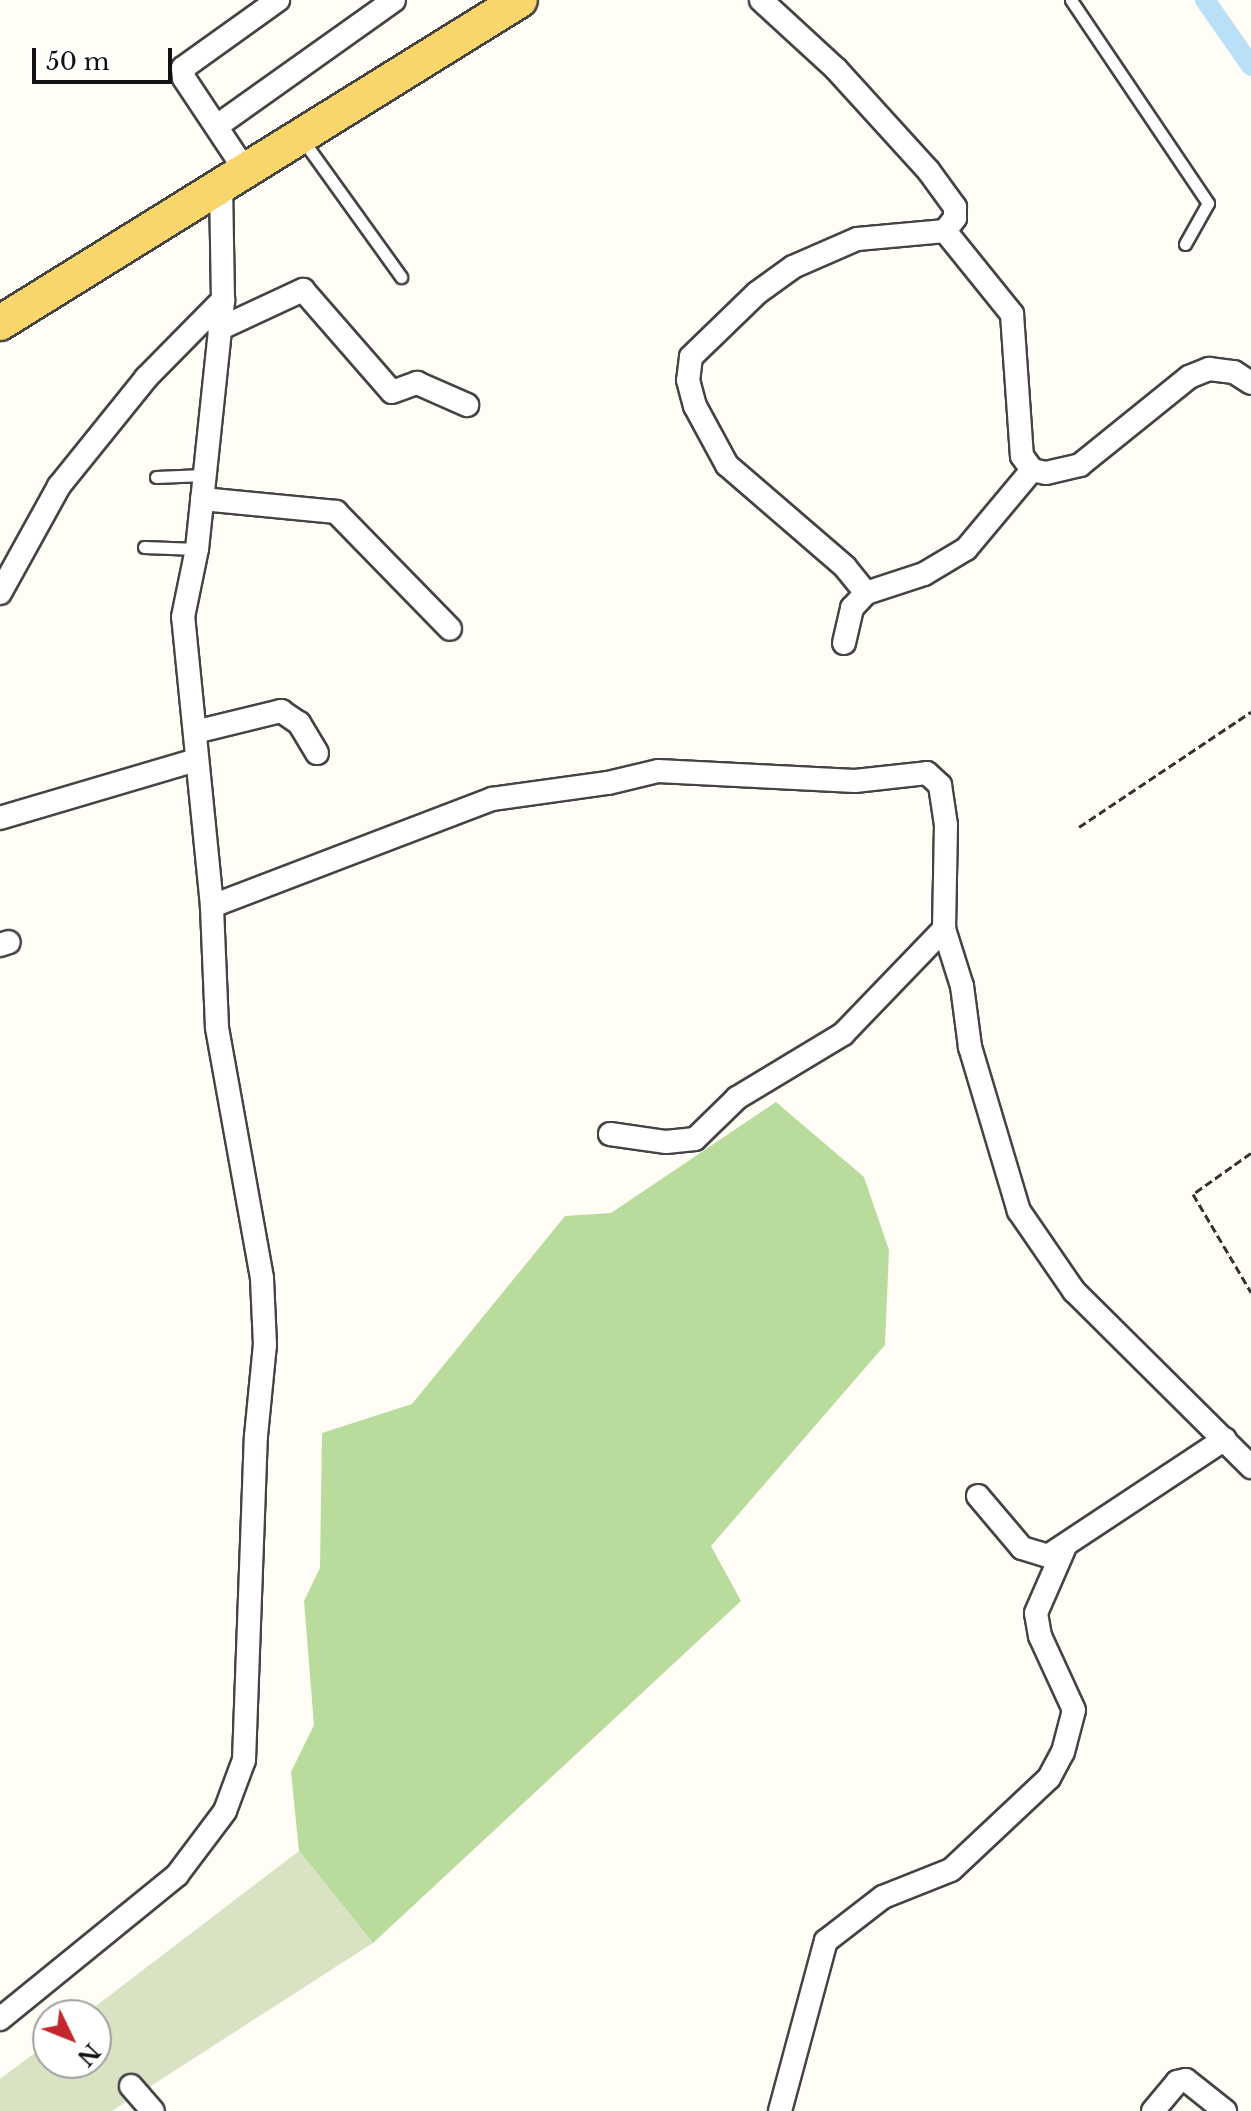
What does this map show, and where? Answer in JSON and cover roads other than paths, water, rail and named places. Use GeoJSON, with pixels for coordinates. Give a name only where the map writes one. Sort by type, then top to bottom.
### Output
{"type":"FeatureCollection","features":[{"type":"Feature","properties":{"kind":"main road"},"geometry":{"type":"LineString","coordinates":[[1,320],[119,245],[234,180],[520,0]]}},
{"type":"Feature","properties":{"kind":"street"},"geometry":{"type":"LineString","coordinates":[[0,2019],[177,1875],[218,1822],[244,1760],[256,1436],[265,1345],[250,1192],[217,1027],[212,906],[183,617],[197,549],[234,180],[217,126],[183,68],[278,0]]}},
{"type":"Feature","properties":{"kind":"street"},"geometry":{"type":"LineString","coordinates":[[217,126],[394,0]]}},
{"type":"Feature","properties":{"kind":"street"},"geometry":{"type":"LineString","coordinates":[[761,0],[836,69],[928,170],[955,207],[955,218],[945,231],[857,239],[824,250],[757,293],[691,357],[688,380],[695,406],[727,465],[845,567],[866,593]]}},
{"type":"Feature","properties":{"kind":"street"},"geometry":{"type":"LineString","coordinates":[[945,231],[1012,314],[1022,456],[1032,470],[1046,473],[1080,465],[1199,373],[1221,369],[1251,383]]}},
{"type":"Feature","properties":{"kind":"street"},"geometry":{"type":"LineString","coordinates":[[219,329],[303,290],[392,392],[417,383],[467,405]]}},
{"type":"Feature","properties":{"kind":"street"},"geometry":{"type":"LineString","coordinates":[[0,593],[59,486],[146,378],[223,300]]}},
{"type":"Feature","properties":{"kind":"street"},"geometry":{"type":"LineString","coordinates":[[844,643],[852,608],[866,593],[924,574],[966,549],[1032,470]]}},
{"type":"Feature","properties":{"kind":"street"},"geometry":{"type":"LineString","coordinates":[[202,499],[336,512],[450,629]]}},
{"type":"Feature","properties":{"kind":"street"},"geometry":{"type":"LineString","coordinates":[[195,732],[281,711],[299,723],[317,753]]}},
{"type":"Feature","properties":{"kind":"street"},"geometry":{"type":"LineString","coordinates":[[0,818],[196,760]]}},
{"type":"Feature","properties":{"kind":"street"},"geometry":{"type":"LineString","coordinates":[[212,906],[492,799],[608,783],[658,771],[855,781],[927,773],[940,785],[946,825],[944,929],[997,1148],[1031,1233],[1074,1291],[1251,1467]]}},
{"type":"Feature","properties":{"kind":"street"},"geometry":{"type":"LineString","coordinates":[[610,1134],[666,1142],[695,1139],[737,1098],[843,1034],[944,929]]}},
{"type":"Feature","properties":{"kind":"street"},"geometry":{"type":"LineString","coordinates":[[978,1496],[1028,1553],[1042,1557],[1064,1549],[1225,1439]]}},
{"type":"Feature","properties":{"kind":"street"},"geometry":{"type":"LineString","coordinates":[[780,2111],[826,1941],[883,1897],[951,1870],[1049,1778],[1063,1752],[1074,1710],[1040,1636],[1036,1613],[1064,1549]]}},
{"type":"Feature","properties":{"kind":"street"},"geometry":{"type":"LineString","coordinates":[[1153,2111],[1177,2082],[1186,2080],[1225,2111]]}},
{"type":"Feature","properties":{"kind":"street"},"geometry":{"type":"LineString","coordinates":[[131,2086],[153,2111]]}},
{"type":"Feature","properties":{"kind":"lane"},"geometry":{"type":"LineString","coordinates":[[1071,0],[1208,203],[1185,244]]}},
{"type":"Feature","properties":{"kind":"lane"},"geometry":{"type":"LineString","coordinates":[[301,138],[401,277]]}},
{"type":"Feature","properties":{"kind":"lane"},"geometry":{"type":"LineString","coordinates":[[156,477],[204,475]]}},
{"type":"Feature","properties":{"kind":"lane"},"geometry":{"type":"LineString","coordinates":[[144,547],[197,549]]}},
{"type":"Feature","properties":{"kind":"waterway"},"geometry":{"type":"LineString","coordinates":[[1205,0],[1251,66]]}}]}
